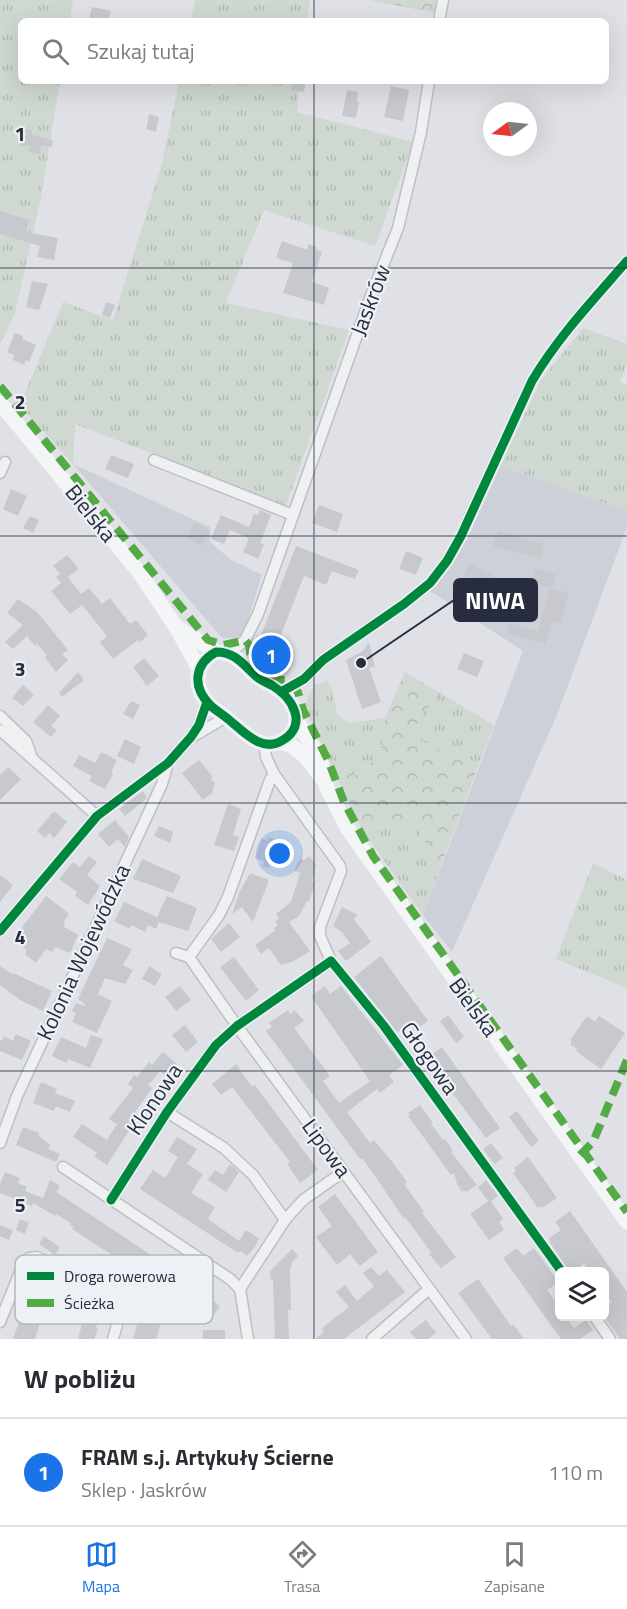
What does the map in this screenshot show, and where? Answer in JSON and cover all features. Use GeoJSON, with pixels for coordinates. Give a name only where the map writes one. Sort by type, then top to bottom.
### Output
{"type":"FeatureCollection","features":[{"type":"Feature","properties":{"kind":"main road","name":"Bielska"},"geometry":{"type":"LineString","coordinates":[[0,403],[139,572],[176,627],[199,669],[198,682],[207,702]]}},
{"type":"Feature","properties":{"kind":"main road","name":"Bielska"},"geometry":{"type":"LineString","coordinates":[[176,627],[243,662],[259,678],[281,692],[292,705],[297,721],[320,758],[327,788]]}},
{"type":"Feature","properties":{"kind":"main road"},"geometry":{"type":"LineString","coordinates":[[199,669],[207,657],[223,653]]}},
{"type":"Feature","properties":{"kind":"main road"},"geometry":{"type":"LineString","coordinates":[[207,702],[251,738],[264,744],[281,742],[294,731],[297,721]]}},
{"type":"Feature","properties":{"kind":"main road","name":"Bielska"},"geometry":{"type":"LineString","coordinates":[[281,742],[296,748],[304,756],[327,788],[348,830],[627,1222]]}},
{"type":"Feature","properties":{"kind":"street"},"geometry":{"type":"LineString","coordinates":[[440,18],[443,0]]}},
{"type":"Feature","properties":{"kind":"street","name":"Jaskrów"},"geometry":{"type":"LineString","coordinates":[[243,662],[245,640],[258,614],[372,293],[398,228],[421,132],[429,84]]}},
{"type":"Feature","properties":{"kind":"street"},"geometry":{"type":"LineString","coordinates":[[281,692],[304,679],[323,660],[404,604],[430,583],[447,561],[461,536],[538,371],[560,339],[627,261]]}},
{"type":"Feature","properties":{"kind":"street"},"geometry":{"type":"LineString","coordinates":[[154,460],[293,515]]}},
{"type":"Feature","properties":{"kind":"street","name":"Jaskrów"},"geometry":{"type":"LineString","coordinates":[[223,653],[245,640]]}},
{"type":"Feature","properties":{"kind":"street"},"geometry":{"type":"LineString","coordinates":[[292,705],[304,679]]}},
{"type":"Feature","properties":{"kind":"street"},"geometry":{"type":"LineString","coordinates":[[0,932],[97,816],[168,763],[199,725],[207,702]]}},
{"type":"Feature","properties":{"kind":"street"},"geometry":{"type":"LineString","coordinates":[[0,716],[26,741],[33,761]]}},
{"type":"Feature","properties":{"kind":"street"},"geometry":{"type":"LineString","coordinates":[[191,737],[226,717]]}},
{"type":"Feature","properties":{"kind":"street"},"geometry":{"type":"LineString","coordinates":[[0,730],[97,816]]}},
{"type":"Feature","properties":{"kind":"street"},"geometry":{"type":"LineString","coordinates":[[176,953],[189,957],[219,915],[228,897],[274,774],[266,758],[264,744]]}},
{"type":"Feature","properties":{"kind":"street","name":"Kolonia Wojewódzka"},"geometry":{"type":"LineString","coordinates":[[0,1143],[17,1096],[162,784],[168,763]]}},
{"type":"Feature","properties":{"kind":"street","name":"Głogowa"},"geometry":{"type":"LineString","coordinates":[[274,774],[340,866],[341,871],[320,927],[320,936],[331,961],[384,1026],[558,1267]]}},
{"type":"Feature","properties":{"kind":"street","name":"Lipowa"},"geometry":{"type":"LineString","coordinates":[[189,957],[466,1339]]}},
{"type":"Feature","properties":{"kind":"street"},"geometry":{"type":"LineString","coordinates":[[237,1026],[331,961]]}},
{"type":"Feature","properties":{"kind":"street","name":"Klonowa"},"geometry":{"type":"LineString","coordinates":[[111,1200],[167,1112],[216,1045],[237,1026]]}},
{"type":"Feature","properties":{"kind":"street","name":"Klonowa"},"geometry":{"type":"LineString","coordinates":[[167,1112],[224,1148],[253,1175],[285,1220]]}},
{"type":"Feature","properties":{"kind":"street"},"geometry":{"type":"LineString","coordinates":[[63,1167],[195,1255]]}},
{"type":"Feature","properties":{"kind":"street"},"geometry":{"type":"LineString","coordinates":[[240,1289],[285,1220],[303,1200],[344,1172]]}},
{"type":"Feature","properties":{"kind":"street"},"geometry":{"type":"LineString","coordinates":[[213,1267],[230,1278],[240,1289],[248,1339]]}},
{"type":"Feature","properties":{"kind":"street"},"geometry":{"type":"LineString","coordinates":[[0,1322],[15,1284]]}},
{"type":"Feature","properties":{"kind":"street"},"geometry":{"type":"LineString","coordinates":[[372,1339],[429,1289]]}},
{"type":"Feature","properties":{"kind":"street"},"geometry":{"type":"LineString","coordinates":[[597,1321],[610,1339]]}},
{"type":"Feature","properties":{"kind":"street"},"geometry":{"type":"LineString","coordinates":[[113,1339],[117,1324]]}},
{"type":"Feature","properties":{"kind":"shaded area"},"geometry":{"type":"Polygon","coordinates":[[[73,464],[210,527],[210,542],[230,559],[262,575],[243,635],[222,638],[73,464]]]}},
{"type":"Feature","properties":{"kind":"shaded area"},"geometry":{"type":"Polygon","coordinates":[[[501,465],[627,511],[627,527],[557,715],[452,952],[423,915],[523,651],[430,591],[466,542],[501,465]]]}},
{"type":"Feature","properties":{"kind":"green space"},"geometry":{"type":"Polygon","coordinates":[[[0,0],[73,0],[70,18],[18,18],[18,84],[60,84],[41,197],[15,313],[0,344],[0,0]]]}},
{"type":"Feature","properties":{"kind":"green space"},"geometry":{"type":"Polygon","coordinates":[[[195,0],[310,0],[307,18],[192,18],[195,0]]]}},
{"type":"Feature","properties":{"kind":"green space"},"geometry":{"type":"Polygon","coordinates":[[[369,0],[436,0],[435,13],[369,0]]]}},
{"type":"Feature","properties":{"kind":"green space"},"geometry":{"type":"Polygon","coordinates":[[[178,84],[300,84],[297,112],[413,142],[375,246],[264,210],[226,303],[349,330],[286,505],[75,424],[73,464],[20,405],[63,302],[113,320],[162,164],[178,84]]]}},
{"type":"Feature","properties":{"kind":"green space"},"geometry":{"type":"Polygon","coordinates":[[[583,328],[627,344],[627,363],[620,382],[627,385],[627,511],[501,465],[541,380],[583,328]]]}},
{"type":"Feature","properties":{"kind":"green space"},"geometry":{"type":"Polygon","coordinates":[[[405,672],[442,694],[422,713],[411,736],[477,769],[440,868],[416,827],[392,825],[363,831],[334,772],[345,764],[353,774],[361,777],[385,742],[385,718],[405,672]]]}},
{"type":"Feature","properties":{"kind":"green space"},"geometry":{"type":"Polygon","coordinates":[[[327,680],[333,692],[337,715],[350,723],[385,718],[385,742],[361,777],[353,774],[345,764],[334,772],[304,706],[314,686],[327,680]]]}},
{"type":"Feature","properties":{"kind":"green space"},"geometry":{"type":"Polygon","coordinates":[[[442,694],[494,725],[477,769],[411,736],[422,713],[442,694]]]}},
{"type":"Feature","properties":{"kind":"green space"},"geometry":{"type":"Polygon","coordinates":[[[392,825],[416,827],[440,868],[423,915],[363,831],[392,825]]]}},
{"type":"Feature","properties":{"kind":"green space"},"geometry":{"type":"Polygon","coordinates":[[[593,863],[627,880],[627,988],[556,959],[593,863]]]}},
{"type":"Feature","properties":{"kind":"building"},"geometry":{"type":"Polygon","coordinates":[[[92,7],[111,11],[109,18],[90,18],[92,7]]]}},
{"type":"Feature","properties":{"kind":"building"},"geometry":{"type":"Polygon","coordinates":[[[292,84],[305,84],[304,92],[291,90],[292,84]]]}},
{"type":"Feature","properties":{"kind":"building"},"geometry":{"type":"Polygon","coordinates":[[[391,86],[409,90],[403,121],[384,117],[391,86]]]}},
{"type":"Feature","properties":{"kind":"building"},"geometry":{"type":"Polygon","coordinates":[[[347,90],[358,92],[356,118],[342,116],[347,90]]]}},
{"type":"Feature","properties":{"kind":"building"},"geometry":{"type":"Polygon","coordinates":[[[149,114],[159,117],[156,132],[146,129],[149,114]]]}},
{"type":"Feature","properties":{"kind":"building"},"geometry":{"type":"Polygon","coordinates":[[[19,128],[32,130],[32,135],[53,140],[52,147],[41,145],[40,154],[29,152],[30,144],[17,141],[19,128]]]}},
{"type":"Feature","properties":{"kind":"building"},"geometry":{"type":"Polygon","coordinates":[[[0,211],[29,220],[26,232],[58,238],[54,260],[37,257],[40,246],[0,234],[0,211]]]}},
{"type":"Feature","properties":{"kind":"building"},"geometry":{"type":"Polygon","coordinates":[[[282,241],[307,250],[308,244],[317,247],[316,250],[322,252],[312,282],[329,288],[324,305],[283,293],[293,263],[276,258],[282,241]]]}},
{"type":"Feature","properties":{"kind":"building"},"geometry":{"type":"Polygon","coordinates":[[[32,281],[48,284],[39,310],[26,307],[32,281]]]}},
{"type":"Feature","properties":{"kind":"building"},"geometry":{"type":"Polygon","coordinates":[[[106,302],[115,305],[110,318],[102,315],[106,302]]]}},
{"type":"Feature","properties":{"kind":"building"},"geometry":{"type":"Polygon","coordinates":[[[15,333],[36,345],[29,362],[26,360],[24,365],[13,360],[14,355],[7,352],[15,333]]]}},
{"type":"Feature","properties":{"kind":"building"},"geometry":{"type":"Polygon","coordinates":[[[111,455],[134,464],[128,478],[105,469],[111,455]]]}},
{"type":"Feature","properties":{"kind":"building"},"geometry":{"type":"Polygon","coordinates":[[[11,489],[27,496],[18,516],[3,509],[11,489]]]}},
{"type":"Feature","properties":{"kind":"building"},"geometry":{"type":"Polygon","coordinates":[[[319,505],[343,514],[337,532],[312,523],[319,505]]]}},
{"type":"Feature","properties":{"kind":"building"},"geometry":{"type":"Polygon","coordinates":[[[260,510],[271,515],[260,543],[264,544],[258,559],[243,552],[249,538],[230,530],[224,544],[211,539],[221,515],[249,527],[254,513],[258,515],[260,510]]]}},
{"type":"Feature","properties":{"kind":"building"},"geometry":{"type":"Polygon","coordinates":[[[30,516],[39,520],[33,533],[23,528],[30,516]]]}},
{"type":"Feature","properties":{"kind":"building"},"geometry":{"type":"Polygon","coordinates":[[[195,523],[210,531],[202,546],[186,538],[195,523]]]}},
{"type":"Feature","properties":{"kind":"building"},"geometry":{"type":"Polygon","coordinates":[[[498,531],[544,544],[540,559],[493,546],[498,531]]]}},
{"type":"Feature","properties":{"kind":"building"},"geometry":{"type":"Polygon","coordinates":[[[296,546],[359,570],[355,579],[332,571],[326,585],[304,576],[276,647],[285,650],[280,660],[270,662],[262,659],[255,651],[296,546]]]}},
{"type":"Feature","properties":{"kind":"building"},"geometry":{"type":"Polygon","coordinates":[[[406,551],[423,558],[416,575],[399,569],[406,551]]]}},
{"type":"Feature","properties":{"kind":"building"},"geometry":{"type":"Polygon","coordinates":[[[67,555],[79,569],[68,577],[81,594],[89,588],[102,604],[110,598],[130,624],[136,620],[148,635],[113,659],[100,642],[107,636],[82,605],[70,614],[51,591],[61,583],[56,577],[60,574],[53,566],[67,555]]]}},
{"type":"Feature","properties":{"kind":"building"},"geometry":{"type":"Polygon","coordinates":[[[470,563],[495,577],[518,583],[514,601],[484,593],[485,588],[464,575],[470,563]]]}},
{"type":"Feature","properties":{"kind":"building"},"geometry":{"type":"Polygon","coordinates":[[[535,569],[556,575],[552,588],[531,583],[535,569]]]}},
{"type":"Feature","properties":{"kind":"building"},"geometry":{"type":"Polygon","coordinates":[[[550,588],[569,593],[560,624],[552,622],[545,644],[507,633],[510,623],[538,631],[550,588]]]}},
{"type":"Feature","properties":{"kind":"building"},"geometry":{"type":"Polygon","coordinates":[[[18,599],[37,612],[68,650],[62,654],[68,660],[56,672],[45,658],[47,655],[27,636],[13,649],[5,642],[23,625],[7,613],[18,599]]]}},
{"type":"Feature","properties":{"kind":"building"},"geometry":{"type":"Polygon","coordinates":[[[369,642],[375,666],[369,668],[381,702],[362,709],[346,660],[363,651],[369,642]]]}},
{"type":"Feature","properties":{"kind":"building"},"geometry":{"type":"Polygon","coordinates":[[[464,653],[484,661],[477,677],[457,669],[464,653]]]}},
{"type":"Feature","properties":{"kind":"building"},"geometry":{"type":"Polygon","coordinates":[[[144,658],[159,676],[147,686],[133,667],[144,658]]]}},
{"type":"Feature","properties":{"kind":"building"},"geometry":{"type":"Polygon","coordinates":[[[78,672],[84,680],[62,697],[59,693],[78,672]]]}},
{"type":"Feature","properties":{"kind":"building"},"geometry":{"type":"Polygon","coordinates":[[[23,685],[34,695],[23,706],[12,698],[23,685]]]}},
{"type":"Feature","properties":{"kind":"building"},"geometry":{"type":"Polygon","coordinates":[[[131,701],[140,705],[133,719],[123,714],[131,701]]]}},
{"type":"Feature","properties":{"kind":"building"},"geometry":{"type":"Polygon","coordinates":[[[48,705],[60,716],[51,726],[57,730],[51,737],[33,722],[48,705]]]}},
{"type":"Feature","properties":{"kind":"building"},"geometry":{"type":"Polygon","coordinates":[[[125,739],[141,747],[134,764],[117,756],[125,739]]]}},
{"type":"Feature","properties":{"kind":"building"},"geometry":{"type":"Polygon","coordinates":[[[101,752],[117,760],[105,789],[89,781],[92,776],[73,766],[79,755],[95,763],[101,752]]]}},
{"type":"Feature","properties":{"kind":"building"},"geometry":{"type":"Polygon","coordinates":[[[199,760],[215,783],[212,793],[203,800],[182,773],[199,760]]]}},
{"type":"Feature","properties":{"kind":"building"},"geometry":{"type":"Polygon","coordinates":[[[8,767],[21,779],[0,800],[0,775],[8,767]]]}},
{"type":"Feature","properties":{"kind":"building"},"geometry":{"type":"Polygon","coordinates":[[[143,791],[147,798],[125,816],[119,809],[143,791]]]}},
{"type":"Feature","properties":{"kind":"building"},"geometry":{"type":"Polygon","coordinates":[[[228,804],[241,809],[233,835],[239,837],[234,851],[214,845],[228,804]]]}},
{"type":"Feature","properties":{"kind":"building"},"geometry":{"type":"Polygon","coordinates":[[[54,811],[67,822],[54,838],[49,833],[45,838],[37,831],[54,811]]]}},
{"type":"Feature","properties":{"kind":"building"},"geometry":{"type":"Polygon","coordinates":[[[115,820],[129,837],[125,847],[118,839],[109,847],[98,834],[115,820]]]}},
{"type":"Feature","properties":{"kind":"building"},"geometry":{"type":"Polygon","coordinates":[[[159,826],[173,832],[170,843],[154,836],[159,826]]]}},
{"type":"Feature","properties":{"kind":"building"},"geometry":{"type":"Polygon","coordinates":[[[268,837],[277,840],[268,868],[263,866],[264,861],[255,858],[262,838],[267,841],[268,837]]]}},
{"type":"Feature","properties":{"kind":"building"},"geometry":{"type":"Polygon","coordinates":[[[89,856],[97,862],[87,875],[100,886],[88,905],[75,896],[77,892],[59,879],[73,862],[80,867],[89,856]]]}},
{"type":"Feature","properties":{"kind":"building"},"geometry":{"type":"Polygon","coordinates":[[[309,856],[316,865],[312,882],[314,882],[313,889],[309,901],[299,916],[289,922],[310,951],[292,962],[281,965],[269,948],[261,954],[255,945],[276,930],[274,928],[278,925],[275,921],[279,919],[276,914],[291,902],[300,873],[294,871],[297,864],[300,859],[304,860],[309,856]]]}},
{"type":"Feature","properties":{"kind":"building"},"geometry":{"type":"Polygon","coordinates":[[[142,859],[181,876],[173,893],[133,879],[142,859]]]}},
{"type":"Feature","properties":{"kind":"building"},"geometry":{"type":"Polygon","coordinates":[[[250,873],[269,880],[253,922],[242,907],[232,914],[239,893],[250,873]]]}},
{"type":"Feature","properties":{"kind":"building"},"geometry":{"type":"Polygon","coordinates":[[[0,875],[13,885],[0,902],[0,875]]]}},
{"type":"Feature","properties":{"kind":"building"},"geometry":{"type":"Polygon","coordinates":[[[46,896],[69,914],[63,923],[64,927],[78,935],[70,953],[55,947],[52,952],[46,949],[36,963],[25,954],[27,950],[13,939],[46,896]]]}},
{"type":"Feature","properties":{"kind":"building"},"geometry":{"type":"Polygon","coordinates":[[[167,896],[197,908],[188,931],[159,922],[156,929],[148,925],[145,932],[131,925],[130,929],[114,921],[124,902],[157,917],[167,896]]]}},
{"type":"Feature","properties":{"kind":"building"},"geometry":{"type":"Polygon","coordinates":[[[342,907],[358,915],[354,919],[371,942],[346,961],[338,951],[350,943],[342,932],[333,926],[342,907]]]}},
{"type":"Feature","properties":{"kind":"building"},"geometry":{"type":"Polygon","coordinates":[[[229,923],[240,937],[221,952],[211,939],[229,923]]]}},
{"type":"Feature","properties":{"kind":"building"},"geometry":{"type":"Polygon","coordinates":[[[107,938],[132,949],[123,965],[133,970],[125,984],[105,978],[98,994],[112,1001],[97,1033],[72,1022],[76,1013],[72,1011],[76,1003],[84,1006],[85,1004],[78,999],[107,938]]]}},
{"type":"Feature","properties":{"kind":"building"},"geometry":{"type":"Polygon","coordinates":[[[381,956],[428,1021],[414,1031],[409,1024],[397,1032],[354,977],[381,956]]]}},
{"type":"Feature","properties":{"kind":"building"},"geometry":{"type":"Polygon","coordinates":[[[234,957],[259,990],[246,1001],[220,967],[234,957]]]}},
{"type":"Feature","properties":{"kind":"building"},"geometry":{"type":"Polygon","coordinates":[[[0,966],[12,974],[52,991],[43,1011],[20,1000],[0,985],[0,966]]]}},
{"type":"Feature","properties":{"kind":"building"},"geometry":{"type":"Polygon","coordinates":[[[149,966],[162,974],[155,986],[142,979],[149,966]]]}},
{"type":"Feature","properties":{"kind":"building"},"geometry":{"type":"Polygon","coordinates":[[[180,986],[191,1000],[176,1011],[165,997],[180,986]]]}},
{"type":"Feature","properties":{"kind":"building"},"geometry":{"type":"Polygon","coordinates":[[[325,986],[330,994],[341,986],[403,1065],[389,1075],[394,1082],[380,1093],[377,1089],[347,1112],[370,1143],[374,1140],[393,1163],[407,1182],[404,1184],[424,1212],[422,1213],[456,1257],[441,1268],[266,1031],[272,1027],[269,1023],[288,1010],[290,1014],[295,1010],[304,1021],[294,1028],[330,1076],[323,1081],[339,1103],[370,1081],[311,996],[325,986]]]}},
{"type":"Feature","properties":{"kind":"building"},"geometry":{"type":"Polygon","coordinates":[[[448,1015],[464,1037],[456,1043],[440,1021],[448,1015]]]}},
{"type":"Feature","properties":{"kind":"building"},"geometry":{"type":"Polygon","coordinates":[[[587,1016],[595,1022],[599,1016],[625,1033],[601,1069],[571,1045],[571,1039],[587,1016]]]}},
{"type":"Feature","properties":{"kind":"building"},"geometry":{"type":"Polygon","coordinates":[[[185,1025],[198,1042],[186,1052],[172,1035],[185,1025]]]}},
{"type":"Feature","properties":{"kind":"building"},"geometry":{"type":"Polygon","coordinates":[[[16,1034],[31,1041],[22,1060],[0,1051],[0,1040],[2,1041],[4,1036],[13,1041],[16,1034]]]}},
{"type":"Feature","properties":{"kind":"building"},"geometry":{"type":"Polygon","coordinates":[[[91,1035],[103,1039],[90,1068],[68,1059],[67,1063],[52,1056],[61,1037],[86,1048],[91,1035]]]}},
{"type":"Feature","properties":{"kind":"building"},"geometry":{"type":"Polygon","coordinates":[[[442,1047],[500,1128],[486,1138],[432,1066],[434,1065],[428,1057],[442,1047]]]}},
{"type":"Feature","properties":{"kind":"building"},"geometry":{"type":"Polygon","coordinates":[[[163,1052],[177,1064],[167,1077],[160,1071],[148,1085],[152,1088],[135,1112],[139,1115],[107,1165],[94,1156],[97,1153],[73,1137],[82,1124],[107,1140],[117,1124],[109,1119],[133,1088],[128,1084],[134,1075],[137,1077],[149,1062],[152,1065],[163,1052]]]}},
{"type":"Feature","properties":{"kind":"building"},"geometry":{"type":"Polygon","coordinates":[[[236,1064],[252,1087],[255,1085],[318,1170],[300,1183],[287,1164],[290,1162],[232,1087],[221,1095],[212,1084],[236,1064]]]}},
{"type":"Feature","properties":{"kind":"building"},"geometry":{"type":"Polygon","coordinates":[[[41,1082],[57,1089],[55,1093],[75,1101],[70,1112],[56,1106],[54,1111],[33,1103],[41,1082]]]}},
{"type":"Feature","properties":{"kind":"building"},"geometry":{"type":"Polygon","coordinates":[[[420,1105],[433,1123],[431,1124],[443,1140],[445,1139],[453,1151],[451,1152],[477,1185],[466,1192],[464,1190],[462,1192],[454,1173],[451,1175],[408,1116],[410,1115],[408,1113],[420,1105]]]}},
{"type":"Feature","properties":{"kind":"building"},"geometry":{"type":"Polygon","coordinates":[[[517,1111],[539,1141],[531,1147],[509,1117],[517,1111]]]}},
{"type":"Feature","properties":{"kind":"building"},"geometry":{"type":"Polygon","coordinates":[[[23,1127],[39,1133],[38,1135],[50,1145],[48,1149],[60,1154],[56,1162],[16,1145],[23,1127]]]}},
{"type":"Feature","properties":{"kind":"building"},"geometry":{"type":"Polygon","coordinates":[[[177,1137],[197,1149],[187,1164],[203,1174],[191,1193],[215,1207],[208,1219],[239,1241],[246,1230],[259,1238],[247,1256],[240,1251],[238,1253],[140,1189],[153,1170],[165,1178],[178,1157],[168,1151],[177,1137]]]}},
{"type":"Feature","properties":{"kind":"building"},"geometry":{"type":"Polygon","coordinates":[[[491,1143],[503,1158],[494,1164],[483,1149],[491,1143]]]}},
{"type":"Feature","properties":{"kind":"building"},"geometry":{"type":"Polygon","coordinates":[[[528,1157],[557,1198],[542,1208],[541,1206],[538,1208],[513,1173],[516,1170],[514,1168],[528,1157]]]}},
{"type":"Feature","properties":{"kind":"building"},"geometry":{"type":"Polygon","coordinates":[[[230,1164],[239,1172],[226,1192],[208,1180],[215,1170],[223,1175],[230,1164]]]}},
{"type":"Feature","properties":{"kind":"building"},"geometry":{"type":"Polygon","coordinates":[[[5,1172],[20,1178],[18,1183],[27,1187],[25,1191],[43,1198],[50,1180],[60,1186],[56,1192],[151,1255],[112,1255],[72,1229],[74,1227],[70,1225],[71,1223],[56,1214],[55,1216],[33,1203],[32,1206],[0,1193],[0,1184],[5,1172]]]}},
{"type":"Feature","properties":{"kind":"building"},"geometry":{"type":"Polygon","coordinates":[[[486,1180],[498,1196],[491,1201],[503,1219],[499,1222],[504,1230],[489,1240],[470,1214],[488,1201],[478,1187],[486,1180]]]}},
{"type":"Feature","properties":{"kind":"building"},"geometry":{"type":"Polygon","coordinates":[[[335,1194],[378,1252],[360,1266],[350,1254],[337,1265],[316,1237],[332,1226],[318,1207],[335,1194]]]}},
{"type":"Feature","properties":{"kind":"building"},"geometry":{"type":"Polygon","coordinates":[[[570,1211],[627,1292],[627,1339],[620,1339],[607,1321],[609,1321],[609,1304],[612,1302],[609,1298],[609,1267],[587,1267],[584,1263],[579,1267],[566,1267],[549,1238],[561,1230],[555,1222],[570,1211]]]}},
{"type":"Feature","properties":{"kind":"building"},"geometry":{"type":"Polygon","coordinates":[[[20,1219],[29,1223],[25,1234],[16,1230],[20,1219]]]}},
{"type":"Feature","properties":{"kind":"building"},"geometry":{"type":"Polygon","coordinates":[[[0,1225],[13,1230],[9,1240],[0,1236],[0,1225]]]}},
{"type":"Feature","properties":{"kind":"building"},"geometry":{"type":"Polygon","coordinates":[[[44,1236],[60,1247],[55,1255],[39,1244],[44,1236]]]}},
{"type":"Feature","properties":{"kind":"building"},"geometry":{"type":"Polygon","coordinates":[[[517,1248],[523,1256],[534,1248],[555,1277],[555,1285],[547,1290],[555,1301],[555,1321],[568,1321],[574,1328],[587,1321],[593,1330],[580,1339],[561,1339],[503,1258],[517,1248]]]}},
{"type":"Feature","properties":{"kind":"building"},"geometry":{"type":"Polygon","coordinates":[[[292,1249],[298,1256],[290,1268],[289,1339],[275,1339],[273,1280],[271,1280],[270,1271],[292,1249]]]}},
{"type":"Feature","properties":{"kind":"building"},"geometry":{"type":"Polygon","coordinates":[[[371,1267],[379,1276],[387,1270],[405,1292],[344,1339],[315,1339],[324,1332],[322,1329],[327,1324],[349,1307],[336,1292],[345,1285],[357,1301],[374,1286],[363,1273],[371,1267]]]}},
{"type":"Feature","properties":{"kind":"building"},"geometry":{"type":"Polygon","coordinates":[[[478,1279],[511,1326],[513,1324],[524,1339],[492,1339],[458,1293],[478,1279]]]}},
{"type":"Feature","properties":{"kind":"building"},"geometry":{"type":"Polygon","coordinates":[[[213,1300],[220,1307],[213,1314],[213,1300]]]}},
{"type":"Feature","properties":{"kind":"building"},"geometry":{"type":"Polygon","coordinates":[[[426,1320],[436,1333],[428,1339],[416,1339],[410,1332],[426,1320]]]}},
{"type":"Feature","properties":{"kind":"building"},"geometry":{"type":"Polygon","coordinates":[[[19,1324],[39,1324],[35,1339],[13,1339],[19,1324]]]}},
{"type":"Feature","properties":{"kind":"building"},"geometry":{"type":"Polygon","coordinates":[[[82,1324],[97,1324],[94,1339],[78,1339],[82,1324]]]}},
{"type":"Feature","properties":{"kind":"building"},"geometry":{"type":"Polygon","coordinates":[[[137,1324],[161,1324],[156,1339],[133,1339],[137,1324]]]}},
{"type":"Feature","properties":{"kind":"building"},"geometry":{"type":"Polygon","coordinates":[[[203,1330],[225,1330],[225,1339],[203,1339],[203,1330]]]}},
{"type":"Feature","properties":{"kind":"marked path"},"geometry":{"type":"LineString","coordinates":[[0,386],[208,640],[224,645],[245,640],[249,645],[251,658],[273,680],[287,680],[298,692],[303,710],[328,760],[344,802],[373,856],[627,1212]]}},
{"type":"Feature","properties":{"kind":"marked path"},"geometry":{"type":"LineString","coordinates":[[580,1155],[593,1142],[627,1060]]}},
{"type":"Feature","properties":{"kind":"cycle path"},"geometry":{"type":"LineString","coordinates":[[281,692],[304,679],[323,660],[404,604],[430,583],[447,561],[461,536],[532,381],[565,334],[627,261]]}},
{"type":"Feature","properties":{"kind":"cycle path"},"geometry":{"type":"LineString","coordinates":[[216,652],[234,657],[257,677],[287,697],[292,704],[296,719],[291,734],[275,744],[260,743],[246,735],[210,705],[200,691],[198,676],[203,663],[216,652]]}},
{"type":"Feature","properties":{"kind":"cycle path"},"geometry":{"type":"LineString","coordinates":[[0,931],[97,816],[168,763],[199,725],[207,702]]}},
{"type":"Feature","properties":{"kind":"cycle path"},"geometry":{"type":"LineString","coordinates":[[111,1200],[167,1112],[216,1045],[237,1026],[331,961],[384,1026],[558,1267]]}},
{"type":"Feature","properties":{"kind":"place","name":"FRAM s.j. Artykuły Ścierne"},"geometry":{"type":"Point","coordinates":[271,655]}},
{"type":"Feature","properties":{"kind":"place","name":"NIWA"},"geometry":{"type":"Point","coordinates":[361,663]}}]}
